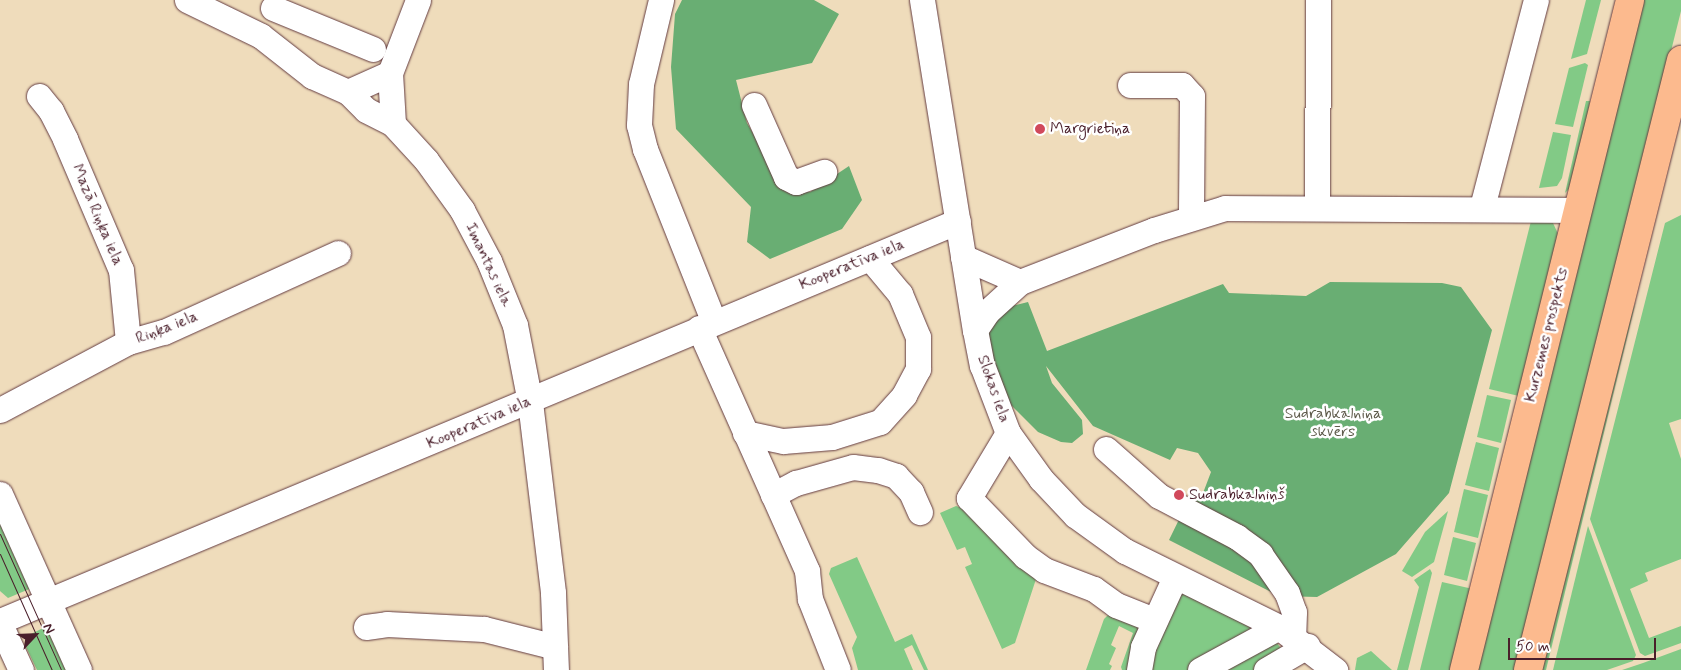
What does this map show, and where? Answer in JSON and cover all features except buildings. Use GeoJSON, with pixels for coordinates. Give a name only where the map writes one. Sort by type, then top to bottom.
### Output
{"type":"FeatureCollection","features":[{"type":"Feature","properties":{"kind":"main road","name":"Kurzemes prospekts"},"geometry":{"type":"LineString","coordinates":[[1464,670],[1630,0]]}},
{"type":"Feature","properties":{"kind":"main road"},"geometry":{"type":"LineString","coordinates":[[1528,670],[1681,60]]}},
{"type":"Feature","properties":{"kind":"street","name":"Imantas iela"},"geometry":{"type":"LineString","coordinates":[[187,0],[261,36],[312,76],[348,92],[366,110],[393,124],[426,160],[462,210],[489,261],[515,325],[530,402],[553,593],[556,659]]}},
{"type":"Feature","properties":{"kind":"street"},"geometry":{"type":"LineString","coordinates":[[393,124],[390,73],[418,0]]}},
{"type":"Feature","properties":{"kind":"street"},"geometry":{"type":"LineString","coordinates":[[661,0],[641,84],[639,125],[645,149],[745,433],[807,570],[810,599],[838,670]]}},
{"type":"Feature","properties":{"kind":"street","name":"Slokas iela"},"geometry":{"type":"LineString","coordinates":[[922,0],[975,330],[982,365],[1008,434],[1041,479],[1075,515],[1125,551],[1293,636],[1335,670]]}},
{"type":"Feature","properties":{"kind":"street"},"geometry":{"type":"LineString","coordinates":[[1316,207],[1318,0]]}},
{"type":"Feature","properties":{"kind":"street"},"geometry":{"type":"LineString","coordinates":[[1482,207],[1536,0]]}},
{"type":"Feature","properties":{"kind":"street"},"geometry":{"type":"LineString","coordinates":[[261,36],[275,4],[373,49]]}},
{"type":"Feature","properties":{"kind":"street"},"geometry":{"type":"LineString","coordinates":[[348,92],[390,73]]}},
{"type":"Feature","properties":{"kind":"street"},"geometry":{"type":"LineString","coordinates":[[1130,85],[1182,85],[1192,96],[1191,217]]}},
{"type":"Feature","properties":{"kind":"street","name":"Mazā Riņķa iela"},"geometry":{"type":"LineString","coordinates":[[39,96],[51,111],[65,139],[121,270],[128,342]]}},
{"type":"Feature","properties":{"kind":"street"},"geometry":{"type":"LineString","coordinates":[[754,105],[786,177],[796,182],[824,172]]}},
{"type":"Feature","properties":{"kind":"street"},"geometry":{"type":"LineString","coordinates":[[975,330],[987,312],[1020,282],[1191,217],[1225,208],[1482,207],[1578,210]]}},
{"type":"Feature","properties":{"kind":"street","name":"Kooperatīva iela"},"geometry":{"type":"LineString","coordinates":[[0,623],[530,402],[706,325],[958,221]]}},
{"type":"Feature","properties":{"kind":"street","name":"Riņķa iela"},"geometry":{"type":"LineString","coordinates":[[0,410],[128,342],[164,332],[338,252]]}},
{"type":"Feature","properties":{"kind":"street"},"geometry":{"type":"LineString","coordinates":[[963,257],[1020,282]]}},
{"type":"Feature","properties":{"kind":"street"},"geometry":{"type":"LineString","coordinates":[[745,433],[783,441],[832,437],[880,422],[904,395],[918,369],[918,337],[900,294],[870,258]]}},
{"type":"Feature","properties":{"kind":"street"},"geometry":{"type":"LineString","coordinates":[[1008,434],[969,498],[1025,556],[1044,570],[1094,589],[1116,605],[1154,620]]}},
{"type":"Feature","properties":{"kind":"street"},"geometry":{"type":"LineString","coordinates":[[1106,448],[1158,496],[1237,537],[1260,554],[1287,593],[1294,612],[1293,636],[1266,670]]}},
{"type":"Feature","properties":{"kind":"street"},"geometry":{"type":"LineString","coordinates":[[773,495],[796,483],[853,467],[878,470],[896,476],[911,492],[920,512]]}},
{"type":"Feature","properties":{"kind":"street"},"geometry":{"type":"LineString","coordinates":[[0,494],[79,670]]}},
{"type":"Feature","properties":{"kind":"street"},"geometry":{"type":"LineString","coordinates":[[1139,670],[1143,647],[1175,577]]}},
{"type":"Feature","properties":{"kind":"street"},"geometry":{"type":"LineString","coordinates":[[0,623],[21,670]]}},
{"type":"Feature","properties":{"kind":"street"},"geometry":{"type":"LineString","coordinates":[[366,627],[396,625],[484,629],[556,659]]}},
{"type":"Feature","properties":{"kind":"street"},"geometry":{"type":"LineString","coordinates":[[1200,670],[1293,636]]}},
{"type":"Feature","properties":{"kind":"green space"},"geometry":{"type":"Polygon","coordinates":[[[682,0],[814,0],[839,14],[812,63],[736,80],[747,123],[784,185],[810,192],[849,166],[862,200],[842,229],[770,259],[747,242],[751,207],[676,129],[671,67],[675,14],[682,0]]]}},
{"type":"Feature","properties":{"kind":"green space"},"geometry":{"type":"Polygon","coordinates":[[[1586,0],[1601,0],[1587,54],[1571,59],[1586,0]]]}},
{"type":"Feature","properties":{"kind":"green space"},"geometry":{"type":"Polygon","coordinates":[[[1641,0],[1681,0],[1681,11],[1516,670],[1475,670],[1641,0]]]}},
{"type":"Feature","properties":{"kind":"green space"},"geometry":{"type":"Polygon","coordinates":[[[1585,63],[1588,65],[1573,127],[1555,124],[1569,68],[1585,63]]]}},
{"type":"Feature","properties":{"kind":"green space"},"geometry":{"type":"Polygon","coordinates":[[[1586,101],[1590,101],[1585,132],[1571,187],[1565,193],[1586,101]]]}},
{"type":"Feature","properties":{"kind":"green space"},"geometry":{"type":"Polygon","coordinates":[[[1553,132],[1571,135],[1562,178],[1557,186],[1539,188],[1553,132]]]}},
{"type":"Feature","properties":{"kind":"green space"},"geometry":{"type":"Polygon","coordinates":[[[1681,215],[1681,419],[1669,423],[1681,459],[1681,559],[1645,573],[1648,581],[1630,589],[1649,638],[1681,626],[1681,643],[1645,656],[1640,653],[1590,519],[1665,223],[1681,215]]]}},
{"type":"Feature","properties":{"kind":"green space"},"geometry":{"type":"Polygon","coordinates":[[[1532,217],[1553,223],[1559,236],[1519,396],[1489,389],[1532,217]]]}},
{"type":"Feature","properties":{"kind":"green space","name":"Sudrabkalniņa skvērs"},"geometry":{"type":"Polygon","coordinates":[[[1330,282],[1442,283],[1461,287],[1492,330],[1449,493],[1396,554],[1317,597],[1279,596],[1169,540],[1190,497],[1200,501],[1211,472],[1198,453],[1177,448],[1170,460],[1093,426],[1046,366],[1052,383],[1082,420],[1083,434],[1072,443],[1061,442],[1038,432],[1006,400],[991,359],[987,333],[1003,308],[1028,302],[1047,351],[1223,284],[1229,293],[1306,296],[1330,282]]]}},
{"type":"Feature","properties":{"kind":"green space"},"geometry":{"type":"Polygon","coordinates":[[[1636,301],[1546,670],[1538,670],[1613,370],[1636,301]]]}},
{"type":"Feature","properties":{"kind":"green space"},"geometry":{"type":"Polygon","coordinates":[[[1487,395],[1511,400],[1501,443],[1477,437],[1487,395]]]}},
{"type":"Feature","properties":{"kind":"green space"},"geometry":{"type":"Polygon","coordinates":[[[1476,442],[1499,448],[1489,491],[1465,485],[1476,442]]]}},
{"type":"Feature","properties":{"kind":"green space"},"geometry":{"type":"Polygon","coordinates":[[[1464,489],[1488,495],[1478,538],[1454,532],[1464,489]]]}},
{"type":"Feature","properties":{"kind":"green space"},"geometry":{"type":"Polygon","coordinates":[[[956,506],[968,510],[1038,573],[1015,643],[1002,649],[965,567],[972,564],[965,547],[957,550],[940,513],[956,506]]]}},
{"type":"Feature","properties":{"kind":"green space"},"geometry":{"type":"Polygon","coordinates":[[[0,507],[34,587],[8,598],[0,591],[0,507]]]}},
{"type":"Feature","properties":{"kind":"green space"},"geometry":{"type":"Polygon","coordinates":[[[1448,511],[1434,562],[1412,577],[1402,571],[1425,532],[1448,511]]]}},
{"type":"Feature","properties":{"kind":"green space"},"geometry":{"type":"Polygon","coordinates":[[[1588,526],[1636,655],[1633,661],[1607,670],[1553,670],[1588,526]]]}},
{"type":"Feature","properties":{"kind":"green space"},"geometry":{"type":"Polygon","coordinates":[[[1453,537],[1476,543],[1467,581],[1444,575],[1453,537]]]}},
{"type":"Feature","properties":{"kind":"green space"},"geometry":{"type":"Polygon","coordinates":[[[857,557],[895,642],[912,634],[928,670],[924,670],[912,645],[904,649],[913,670],[858,670],[852,648],[857,637],[829,574],[831,568],[857,557]]]}},
{"type":"Feature","properties":{"kind":"green space"},"geometry":{"type":"Polygon","coordinates":[[[1430,569],[1432,573],[1408,670],[1397,670],[1419,587],[1414,580],[1430,569]]]}},
{"type":"Feature","properties":{"kind":"green space"},"geometry":{"type":"Polygon","coordinates":[[[1442,582],[1473,589],[1452,670],[1420,670],[1442,582]]]}},
{"type":"Feature","properties":{"kind":"green space"},"geometry":{"type":"Polygon","coordinates":[[[1179,589],[1262,627],[1188,670],[1145,670],[1179,589]]]}},
{"type":"Feature","properties":{"kind":"green space"},"geometry":{"type":"Polygon","coordinates":[[[1111,612],[1144,623],[1133,670],[1122,670],[1121,667],[1133,633],[1119,626],[1111,645],[1116,648],[1109,664],[1112,666],[1110,670],[1086,670],[1104,619],[1111,612]]]}},
{"type":"Feature","properties":{"kind":"green space"},"geometry":{"type":"Polygon","coordinates":[[[51,624],[73,670],[37,670],[26,647],[27,636],[51,624]]]}},
{"type":"Feature","properties":{"kind":"green space"},"geometry":{"type":"Polygon","coordinates":[[[1276,642],[1284,652],[1256,670],[1213,670],[1276,642]]]}},
{"type":"Feature","properties":{"kind":"green space"},"geometry":{"type":"Polygon","coordinates":[[[1681,649],[1681,670],[1622,670],[1643,663],[1681,649]]]}},
{"type":"Feature","properties":{"kind":"green space"},"geometry":{"type":"Polygon","coordinates":[[[1371,651],[1392,670],[1355,670],[1357,658],[1371,651]]]}},
{"type":"Feature","properties":{"kind":"tram line"},"geometry":{"type":"LineString","coordinates":[[0,534],[61,670]]}},
{"type":"Feature","properties":{"kind":"tram line"},"geometry":{"type":"LineString","coordinates":[[0,554],[52,670]]}},
{"type":"Feature","properties":{"kind":"place","name":"Margrietiņa"},"geometry":{"type":"Point","coordinates":[1040,129]}},
{"type":"Feature","properties":{"kind":"place","name":"Sudrabkalniņš"},"geometry":{"type":"Point","coordinates":[1179,495]}}]}
